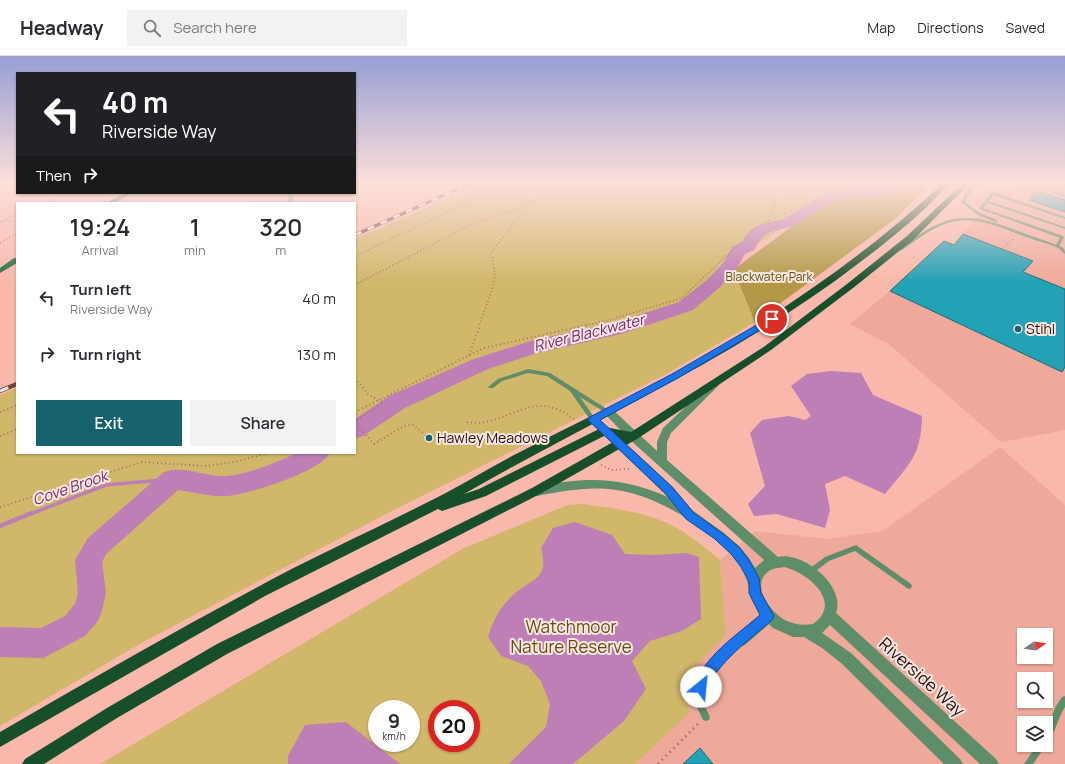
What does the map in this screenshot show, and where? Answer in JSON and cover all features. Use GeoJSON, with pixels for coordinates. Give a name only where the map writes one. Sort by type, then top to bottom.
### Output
{"type":"FeatureCollection","features":[{"type":"Feature","properties":{"kind":"main road"},"geometry":{"type":"LineString","coordinates":[[0,740],[149,654],[259,593],[420,513],[520,456],[593,420],[675,376],[798,303],[890,234],[910,216]]}},
{"type":"Feature","properties":{"kind":"main road"},"geometry":{"type":"LineString","coordinates":[[30,764],[137,698],[222,649],[536,491],[633,436],[714,385],[740,365],[768,348],[885,259],[934,216]]}},
{"type":"Feature","properties":{"kind":"main road"},"geometry":{"type":"LineString","coordinates":[[0,271],[16,261]]}},
{"type":"Feature","properties":{"kind":"main road"},"geometry":{"type":"LineString","coordinates":[[420,513],[482,492],[605,431],[633,436]]}},
{"type":"Feature","properties":{"kind":"street"},"geometry":{"type":"LineString","coordinates":[[662,461],[662,442],[667,431],[714,385]]}},
{"type":"Feature","properties":{"kind":"street"},"geometry":{"type":"LineString","coordinates":[[608,412],[775,562]]}},
{"type":"Feature","properties":{"kind":"street"},"geometry":{"type":"LineString","coordinates":[[593,420],[669,490],[690,516]]}},
{"type":"Feature","properties":{"kind":"street"},"geometry":{"type":"LineString","coordinates":[[536,491],[580,484],[617,485],[640,490],[667,502],[718,536],[736,552],[745,563],[755,581]]}},
{"type":"Feature","properties":{"kind":"street"},"geometry":{"type":"LineString","coordinates":[[808,632],[821,627],[830,616],[831,600],[825,586],[811,572],[800,565],[789,562],[775,562],[764,567],[757,575],[755,581],[755,593],[761,608],[768,616],[786,628],[808,632],[827,643],[846,658],[955,764]]}},
{"type":"Feature","properties":{"kind":"street"},"geometry":{"type":"LineString","coordinates":[[740,640],[768,616]]}},
{"type":"Feature","properties":{"kind":"street","name":"Riverside Way"},"geometry":{"type":"LineString","coordinates":[[830,616],[991,764]]}},
{"type":"Feature","properties":{"kind":"lane"},"geometry":{"type":"LineString","coordinates":[[986,216],[1058,247],[1065,253]]}},
{"type":"Feature","properties":{"kind":"lane"},"geometry":{"type":"LineString","coordinates":[[1003,216],[1062,237]]}},
{"type":"Feature","properties":{"kind":"lane"},"geometry":{"type":"LineString","coordinates":[[1029,216],[1065,228]]}},
{"type":"Feature","properties":{"kind":"lane"},"geometry":{"type":"LineString","coordinates":[[885,259],[943,223],[959,218],[989,222],[1046,242]]}},
{"type":"Feature","properties":{"kind":"lane"},"geometry":{"type":"LineString","coordinates":[[1058,247],[1065,232]]}},
{"type":"Feature","properties":{"kind":"lane"},"geometry":{"type":"LineString","coordinates":[[491,387],[500,380],[528,371],[548,374],[563,382],[608,412]]}},
{"type":"Feature","properties":{"kind":"lane"},"geometry":{"type":"LineString","coordinates":[[572,389],[593,420]]}},
{"type":"Feature","properties":{"kind":"lane"},"geometry":{"type":"LineString","coordinates":[[811,572],[827,559],[856,548],[909,586]]}},
{"type":"Feature","properties":{"kind":"lane"},"geometry":{"type":"LineString","coordinates":[[706,717],[698,695],[703,679],[721,657],[740,640]]}},
{"type":"Feature","properties":{"kind":"lane"},"geometry":{"type":"LineString","coordinates":[[1053,723],[1059,708],[1065,700]]}},
{"type":"Feature","properties":{"kind":"lane"},"geometry":{"type":"LineString","coordinates":[[37,764],[55,748]]}},
{"type":"Feature","properties":{"kind":"lane"},"geometry":{"type":"LineString","coordinates":[[1028,764],[1037,752]]}},
{"type":"Feature","properties":{"kind":"path"},"geometry":{"type":"LineString","coordinates":[[0,223],[15,216]]}},
{"type":"Feature","properties":{"kind":"path"},"geometry":{"type":"LineString","coordinates":[[356,256],[440,216]]}},
{"type":"Feature","properties":{"kind":"path"},"geometry":{"type":"LineString","coordinates":[[356,284],[470,225],[496,216]]}},
{"type":"Feature","properties":{"kind":"path"},"geometry":{"type":"LineString","coordinates":[[469,355],[492,290],[495,274],[491,252],[521,216]]}},
{"type":"Feature","properties":{"kind":"path"},"geometry":{"type":"LineString","coordinates":[[768,221],[770,216]]}},
{"type":"Feature","properties":{"kind":"path"},"geometry":{"type":"LineString","coordinates":[[356,412],[484,348],[609,320],[682,298],[756,228],[779,216]]}},
{"type":"Feature","properties":{"kind":"path"},"geometry":{"type":"LineString","coordinates":[[0,223],[16,220]]}},
{"type":"Feature","properties":{"kind":"path"},"geometry":{"type":"LineString","coordinates":[[0,243],[16,235]]}},
{"type":"Feature","properties":{"kind":"path"},"geometry":{"type":"LineString","coordinates":[[356,379],[368,394],[377,401],[383,403],[382,406],[356,421]]}},
{"type":"Feature","properties":{"kind":"path"},"geometry":{"type":"LineString","coordinates":[[0,412],[16,405]]}},
{"type":"Feature","properties":{"kind":"path"},"geometry":{"type":"LineString","coordinates":[[467,422],[487,424],[524,408],[537,406],[568,413],[576,420]]}},
{"type":"Feature","properties":{"kind":"path"},"geometry":{"type":"LineString","coordinates":[[356,423],[374,444],[406,425],[413,425],[429,438]]}},
{"type":"Feature","properties":{"kind":"path"},"geometry":{"type":"LineString","coordinates":[[0,436],[16,429]]}},
{"type":"Feature","properties":{"kind":"path"},"geometry":{"type":"LineString","coordinates":[[0,507],[47,490],[142,462],[158,461],[198,466],[246,460],[266,454]]}},
{"type":"Feature","properties":{"kind":"path"},"geometry":{"type":"LineString","coordinates":[[603,468],[618,471],[630,470]]}},
{"type":"Feature","properties":{"kind":"path"},"geometry":{"type":"LineString","coordinates":[[658,764],[706,717]]}},
{"type":"Feature","properties":{"kind":"shaded area","name":"Stihl"},"geometry":{"type":"Polygon","coordinates":[[[979,216],[1065,216],[1065,430],[1001,442],[890,345],[850,324],[890,291],[944,241],[954,244],[979,216]]]}},
{"type":"Feature","properties":{"kind":"shaded area"},"geometry":{"type":"Polygon","coordinates":[[[831,371],[861,373],[873,395],[922,416],[919,441],[912,459],[885,494],[845,476],[825,484],[830,510],[825,528],[777,514],[754,516],[748,504],[765,486],[750,433],[762,420],[789,416],[805,420],[811,416],[791,386],[807,374],[831,371]]]}},
{"type":"Feature","properties":{"kind":"shaded area"},"geometry":{"type":"Polygon","coordinates":[[[1000,447],[1065,505],[1065,764],[636,764],[689,713],[685,685],[698,663],[726,636],[720,560],[756,531],[827,539],[883,531],[1000,447]]]}},
{"type":"Feature","properties":{"kind":"shaded area"},"geometry":{"type":"Polygon","coordinates":[[[575,522],[612,535],[625,554],[655,555],[686,553],[699,557],[701,619],[682,631],[650,641],[632,661],[646,689],[624,721],[573,764],[509,764],[546,727],[550,704],[541,681],[528,666],[501,656],[488,637],[503,606],[511,597],[536,578],[540,573],[543,567],[541,548],[553,528],[575,522]]]}},
{"type":"Feature","properties":{"kind":"shaded area"},"geometry":{"type":"Polygon","coordinates":[[[346,722],[368,739],[368,752],[385,752],[400,764],[288,764],[288,756],[305,725],[346,722]]]}},
{"type":"Feature","properties":{"kind":"green space","name":"Hawley Meadows"},"geometry":{"type":"Polygon","coordinates":[[[408,216],[801,216],[729,262],[755,322],[670,372],[390,512],[145,641],[0,726],[0,395],[16,388],[16,454],[356,454],[356,239],[408,216]]]}},
{"type":"Feature","properties":{"kind":"green space","name":"Blackwater Park"},"geometry":{"type":"Polygon","coordinates":[[[806,216],[898,216],[755,322],[733,270],[806,216]]]}},
{"type":"Feature","properties":{"kind":"green space","name":"Watchmoor Nature Reserve"},"geometry":{"type":"Polygon","coordinates":[[[582,504],[647,516],[667,523],[688,535],[720,560],[726,636],[698,663],[685,685],[689,713],[636,764],[100,764],[464,548],[568,505],[582,504]]]}},
{"type":"Feature","properties":{"kind":"building","name":"Stihl"},"geometry":{"type":"Polygon","coordinates":[[[963,234],[1033,261],[1023,272],[1065,289],[1065,367],[1062,372],[890,291],[944,241],[954,245],[963,234]]]}},
{"type":"Feature","properties":{"kind":"building"},"geometry":{"type":"Polygon","coordinates":[[[700,748],[713,764],[683,764],[700,748]]]}},
{"type":"Feature","properties":{"kind":"waterway","name":"River Blackwater"},"geometry":{"type":"LineString","coordinates":[[356,429],[397,402],[481,364],[534,347],[614,330],[686,306],[713,284],[731,264],[738,251],[748,246],[755,234],[765,228],[788,223],[799,216]]}},
{"type":"Feature","properties":{"kind":"waterway","name":"River Blackwater"},"geometry":{"type":"LineString","coordinates":[[0,642],[43,643],[75,626],[88,611],[92,593],[88,560],[97,546],[173,479],[226,486],[279,473],[316,454]]}},
{"type":"Feature","properties":{"kind":"waterway","name":"Cove Brook"},"geometry":{"type":"LineString","coordinates":[[30,514],[106,485],[173,479]]}},
{"type":"Feature","properties":{"kind":"waterway","name":"Cove Brook"},"geometry":{"type":"LineString","coordinates":[[0,526],[32,513]]}},
{"type":"Feature","properties":{"kind":"railway"},"geometry":{"type":"LineString","coordinates":[[356,235],[397,216]]}},
{"type":"Feature","properties":{"kind":"railway"},"geometry":{"type":"LineString","coordinates":[[0,391],[16,384]]}},
{"type":"Feature","properties":{"kind":"place","name":"Stihl"},"geometry":{"type":"Point","coordinates":[1018,329]}},
{"type":"Feature","properties":{"kind":"place","name":"Hawley Meadows"},"geometry":{"type":"Point","coordinates":[429,438]}},
{"type":"Feature","properties":{"kind":"route"},"geometry":{"type":"LineString","coordinates":[[701,687],[703,679],[721,657],[768,616],[761,608],[755,593],[755,581],[745,563],[736,552],[718,536],[690,516],[669,490],[593,420],[675,376],[772,319]]}}]}
